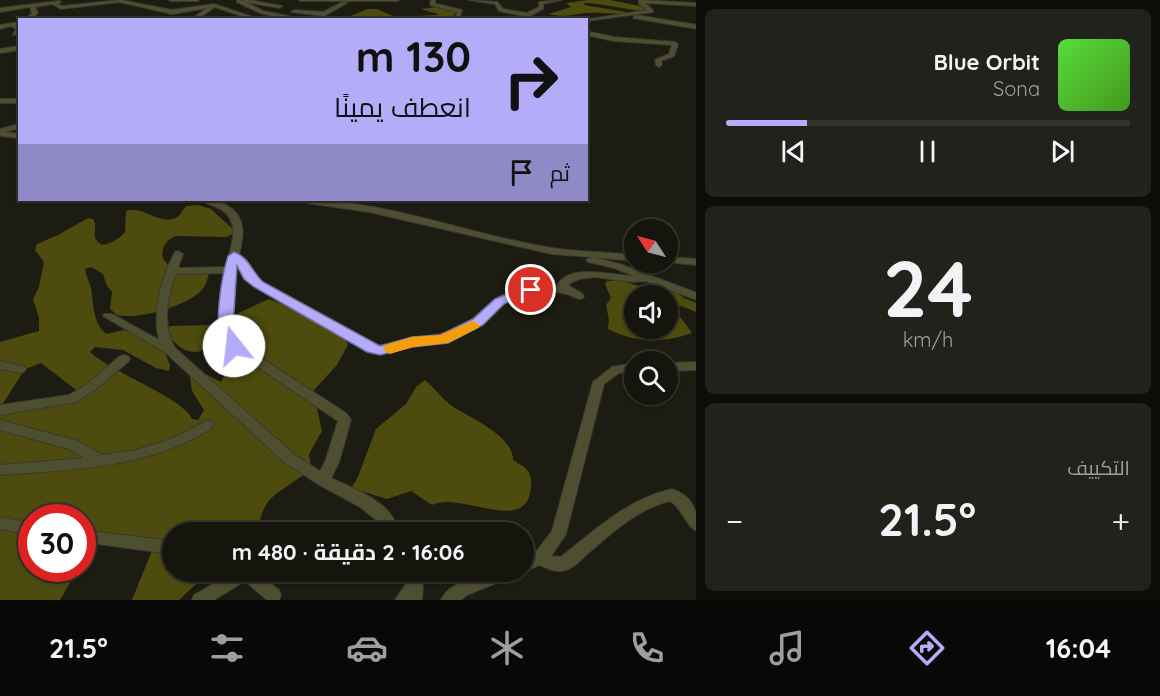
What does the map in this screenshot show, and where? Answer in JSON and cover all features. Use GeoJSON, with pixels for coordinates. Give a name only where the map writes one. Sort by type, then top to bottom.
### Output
{"type":"FeatureCollection","features":[{"type":"Feature","properties":{"kind":"street"},"geometry":{"type":"LineString","coordinates":[[0,8],[19,0]]}},
{"type":"Feature","properties":{"kind":"street"},"geometry":{"type":"LineString","coordinates":[[0,8],[80,0]]}},
{"type":"Feature","properties":{"kind":"street"},"geometry":{"type":"LineString","coordinates":[[171,0],[199,0]]}},
{"type":"Feature","properties":{"kind":"street"},"geometry":{"type":"LineString","coordinates":[[238,0],[280,7]]}},
{"type":"Feature","properties":{"kind":"street"},"geometry":{"type":"LineString","coordinates":[[238,0],[262,12],[287,18]]}},
{"type":"Feature","properties":{"kind":"street"},"geometry":{"type":"LineString","coordinates":[[301,0],[398,0]]}},
{"type":"Feature","properties":{"kind":"street"},"geometry":{"type":"LineString","coordinates":[[433,0],[432,4],[460,11],[457,18]]}},
{"type":"Feature","properties":{"kind":"street"},"geometry":{"type":"LineString","coordinates":[[471,0],[500,4],[498,11],[528,15]]}},
{"type":"Feature","properties":{"kind":"street"},"geometry":{"type":"LineString","coordinates":[[523,18],[542,8],[541,3],[550,4],[559,0]]}},
{"type":"Feature","properties":{"kind":"street"},"geometry":{"type":"LineString","coordinates":[[52,2],[61,8],[117,1],[172,12],[214,5],[255,18]]}},
{"type":"Feature","properties":{"kind":"street"},"geometry":{"type":"LineString","coordinates":[[294,12],[324,14],[340,3],[355,1]]}},
{"type":"Feature","properties":{"kind":"street"},"geometry":{"type":"LineString","coordinates":[[635,2],[695,8]]}},
{"type":"Feature","properties":{"kind":"street"},"geometry":{"type":"LineString","coordinates":[[588,20],[648,14],[651,10],[644,4]]}},
{"type":"Feature","properties":{"kind":"street"},"geometry":{"type":"LineString","coordinates":[[194,18],[214,5]]}},
{"type":"Feature","properties":{"kind":"street"},"geometry":{"type":"LineString","coordinates":[[29,18],[36,11],[32,6]]}},
{"type":"Feature","properties":{"kind":"street"},"geometry":{"type":"LineString","coordinates":[[58,14],[61,8]]}},
{"type":"Feature","properties":{"kind":"street"},"geometry":{"type":"LineString","coordinates":[[154,9],[160,12],[158,16],[201,12]]}},
{"type":"Feature","properties":{"kind":"street"},"geometry":{"type":"LineString","coordinates":[[623,15],[652,22],[696,27]]}},
{"type":"Feature","properties":{"kind":"street"},"geometry":{"type":"LineString","coordinates":[[0,27],[18,23]]}},
{"type":"Feature","properties":{"kind":"street"},"geometry":{"type":"LineString","coordinates":[[12,25],[18,28]]}},
{"type":"Feature","properties":{"kind":"street"},"geometry":{"type":"LineString","coordinates":[[588,33],[615,40],[675,44],[672,55],[658,60],[658,65]]}},
{"type":"Feature","properties":{"kind":"street"},"geometry":{"type":"LineString","coordinates":[[0,51],[18,48]]}},
{"type":"Feature","properties":{"kind":"street"},"geometry":{"type":"LineString","coordinates":[[0,101],[18,101]]}},
{"type":"Feature","properties":{"kind":"street"},"geometry":{"type":"LineString","coordinates":[[0,133],[18,127]]}},
{"type":"Feature","properties":{"kind":"street"},"geometry":{"type":"LineString","coordinates":[[0,133],[18,136]]}},
{"type":"Feature","properties":{"kind":"street"},"geometry":{"type":"LineString","coordinates":[[208,201],[226,208],[235,218],[238,226],[230,270],[225,327],[227,341],[331,406],[345,420],[332,462],[323,480]]}},
{"type":"Feature","properties":{"kind":"street"},"geometry":{"type":"LineString","coordinates":[[314,201],[369,209],[552,251],[624,257]]}},
{"type":"Feature","properties":{"kind":"street"},"geometry":{"type":"LineString","coordinates":[[178,254],[163,302],[161,324],[165,343],[170,350],[290,459],[323,480],[372,506],[383,515],[386,522]]}},
{"type":"Feature","properties":{"kind":"street"},"geometry":{"type":"LineString","coordinates":[[582,254],[583,258],[588,260],[617,266],[696,297]]}},
{"type":"Feature","properties":{"kind":"street"},"geometry":{"type":"LineString","coordinates":[[234,256],[243,263],[249,276],[258,284],[372,348],[380,350],[412,342],[443,340],[478,322],[500,302],[531,290],[567,290],[579,296]]}},
{"type":"Feature","properties":{"kind":"street"},"geometry":{"type":"LineString","coordinates":[[678,261],[696,262]]}},
{"type":"Feature","properties":{"kind":"street"},"geometry":{"type":"LineString","coordinates":[[172,271],[230,270]]}},
{"type":"Feature","properties":{"kind":"street"},"geometry":{"type":"LineString","coordinates":[[567,290],[564,282],[586,274],[608,274],[632,280],[648,278]]}},
{"type":"Feature","properties":{"kind":"street"},"geometry":{"type":"LineString","coordinates":[[108,316],[170,350]]}},
{"type":"Feature","properties":{"kind":"street"},"geometry":{"type":"LineString","coordinates":[[0,410],[72,399],[91,387],[124,359]]}},
{"type":"Feature","properties":{"kind":"street"},"geometry":{"type":"LineString","coordinates":[[0,365],[20,369]]}},
{"type":"Feature","properties":{"kind":"street"},"geometry":{"type":"LineString","coordinates":[[678,367],[696,366]]}},
{"type":"Feature","properties":{"kind":"street"},"geometry":{"type":"LineString","coordinates":[[534,560],[540,558],[559,534],[582,439],[600,382],[616,370],[624,369]]}},
{"type":"Feature","properties":{"kind":"street"},"geometry":{"type":"LineString","coordinates":[[0,424],[73,445],[99,460]]}},
{"type":"Feature","properties":{"kind":"street"},"geometry":{"type":"LineString","coordinates":[[0,470],[127,456],[170,446],[207,425]]}},
{"type":"Feature","properties":{"kind":"street"},"geometry":{"type":"LineString","coordinates":[[540,558],[554,564],[564,564],[641,506],[661,496],[672,495],[683,502],[696,525]]}},
{"type":"Feature","properties":{"kind":"street"},"geometry":{"type":"LineString","coordinates":[[0,524],[18,527]]}},
{"type":"Feature","properties":{"kind":"street"},"geometry":{"type":"LineString","coordinates":[[96,538],[162,547]]}},
{"type":"Feature","properties":{"kind":"street"},"geometry":{"type":"LineString","coordinates":[[200,600],[230,582]]}},
{"type":"Feature","properties":{"kind":"street"},"geometry":{"type":"LineString","coordinates":[[258,582],[273,595]]}},
{"type":"Feature","properties":{"kind":"street"},"geometry":{"type":"LineString","coordinates":[[449,600],[461,590],[481,582]]}},
{"type":"Feature","properties":{"kind":"street"},"geometry":{"type":"LineString","coordinates":[[403,600],[413,586]]}},
{"type":"Feature","properties":{"kind":"shaded area"},"geometry":{"type":"Polygon","coordinates":[[[610,0],[645,7],[649,10],[585,3],[584,5],[632,13],[588,13],[564,16],[549,14],[571,7],[566,3],[610,0]]]}},
{"type":"Feature","properties":{"kind":"shaded area"},"geometry":{"type":"Polygon","coordinates":[[[437,7],[456,12],[452,18],[345,18],[368,9],[377,9],[395,17],[438,14],[421,9],[437,7]]]}},
{"type":"Feature","properties":{"kind":"shaded area"},"geometry":{"type":"Polygon","coordinates":[[[198,205],[211,209],[236,232],[227,237],[176,236],[164,246],[162,253],[164,260],[180,274],[209,273],[207,282],[195,296],[150,314],[117,315],[110,309],[112,292],[103,274],[91,267],[85,269],[91,288],[93,307],[101,329],[106,334],[124,330],[142,338],[165,353],[170,365],[169,371],[156,368],[123,350],[95,347],[90,352],[100,360],[162,394],[186,411],[192,419],[198,420],[204,410],[192,391],[190,377],[205,374],[221,382],[232,360],[231,355],[215,346],[197,352],[186,350],[174,342],[169,335],[167,331],[170,326],[212,325],[269,299],[298,310],[345,339],[348,345],[337,365],[313,391],[322,431],[309,454],[311,468],[269,500],[259,522],[162,522],[162,582],[198,582],[179,600],[132,600],[153,548],[96,540],[96,504],[18,504],[18,582],[70,582],[60,600],[0,600],[0,408],[0,342],[39,331],[39,318],[33,299],[39,287],[44,262],[35,250],[37,244],[88,218],[93,219],[96,240],[102,245],[112,242],[125,232],[126,211],[139,210],[164,219],[179,216],[186,206],[198,205]],[[41,363],[25,369],[0,408],[80,393],[41,363]]]}},
{"type":"Feature","properties":{"kind":"shaded area"},"geometry":{"type":"Polygon","coordinates":[[[619,280],[636,285],[624,285],[624,336],[608,329],[606,305],[611,298],[605,284],[607,281],[619,280]]]}},
{"type":"Feature","properties":{"kind":"shaded area"},"geometry":{"type":"Polygon","coordinates":[[[678,293],[696,303],[696,312],[678,305],[678,293]]]}},
{"type":"Feature","properties":{"kind":"shaded area"},"geometry":{"type":"Polygon","coordinates":[[[678,317],[692,333],[678,337],[678,317]]]}},
{"type":"Feature","properties":{"kind":"shaded area"},"geometry":{"type":"Polygon","coordinates":[[[425,380],[452,406],[498,435],[511,451],[513,460],[527,470],[531,480],[529,498],[521,508],[509,511],[494,510],[445,502],[432,505],[411,491],[387,499],[351,488],[357,479],[376,429],[406,404],[416,387],[425,380]]]}},
{"type":"Feature","properties":{"kind":"slow traffic"},"geometry":{"type":"LineString","coordinates":[[390,349],[412,342],[443,340],[473,325]]}},
{"type":"Feature","properties":{"kind":"route"},"geometry":{"type":"LineString","coordinates":[[234,346],[227,341],[225,327],[230,270],[234,256],[243,263],[249,276],[258,284],[372,348],[380,350],[412,342],[443,340],[478,322],[505,298],[531,290]]}}]}
